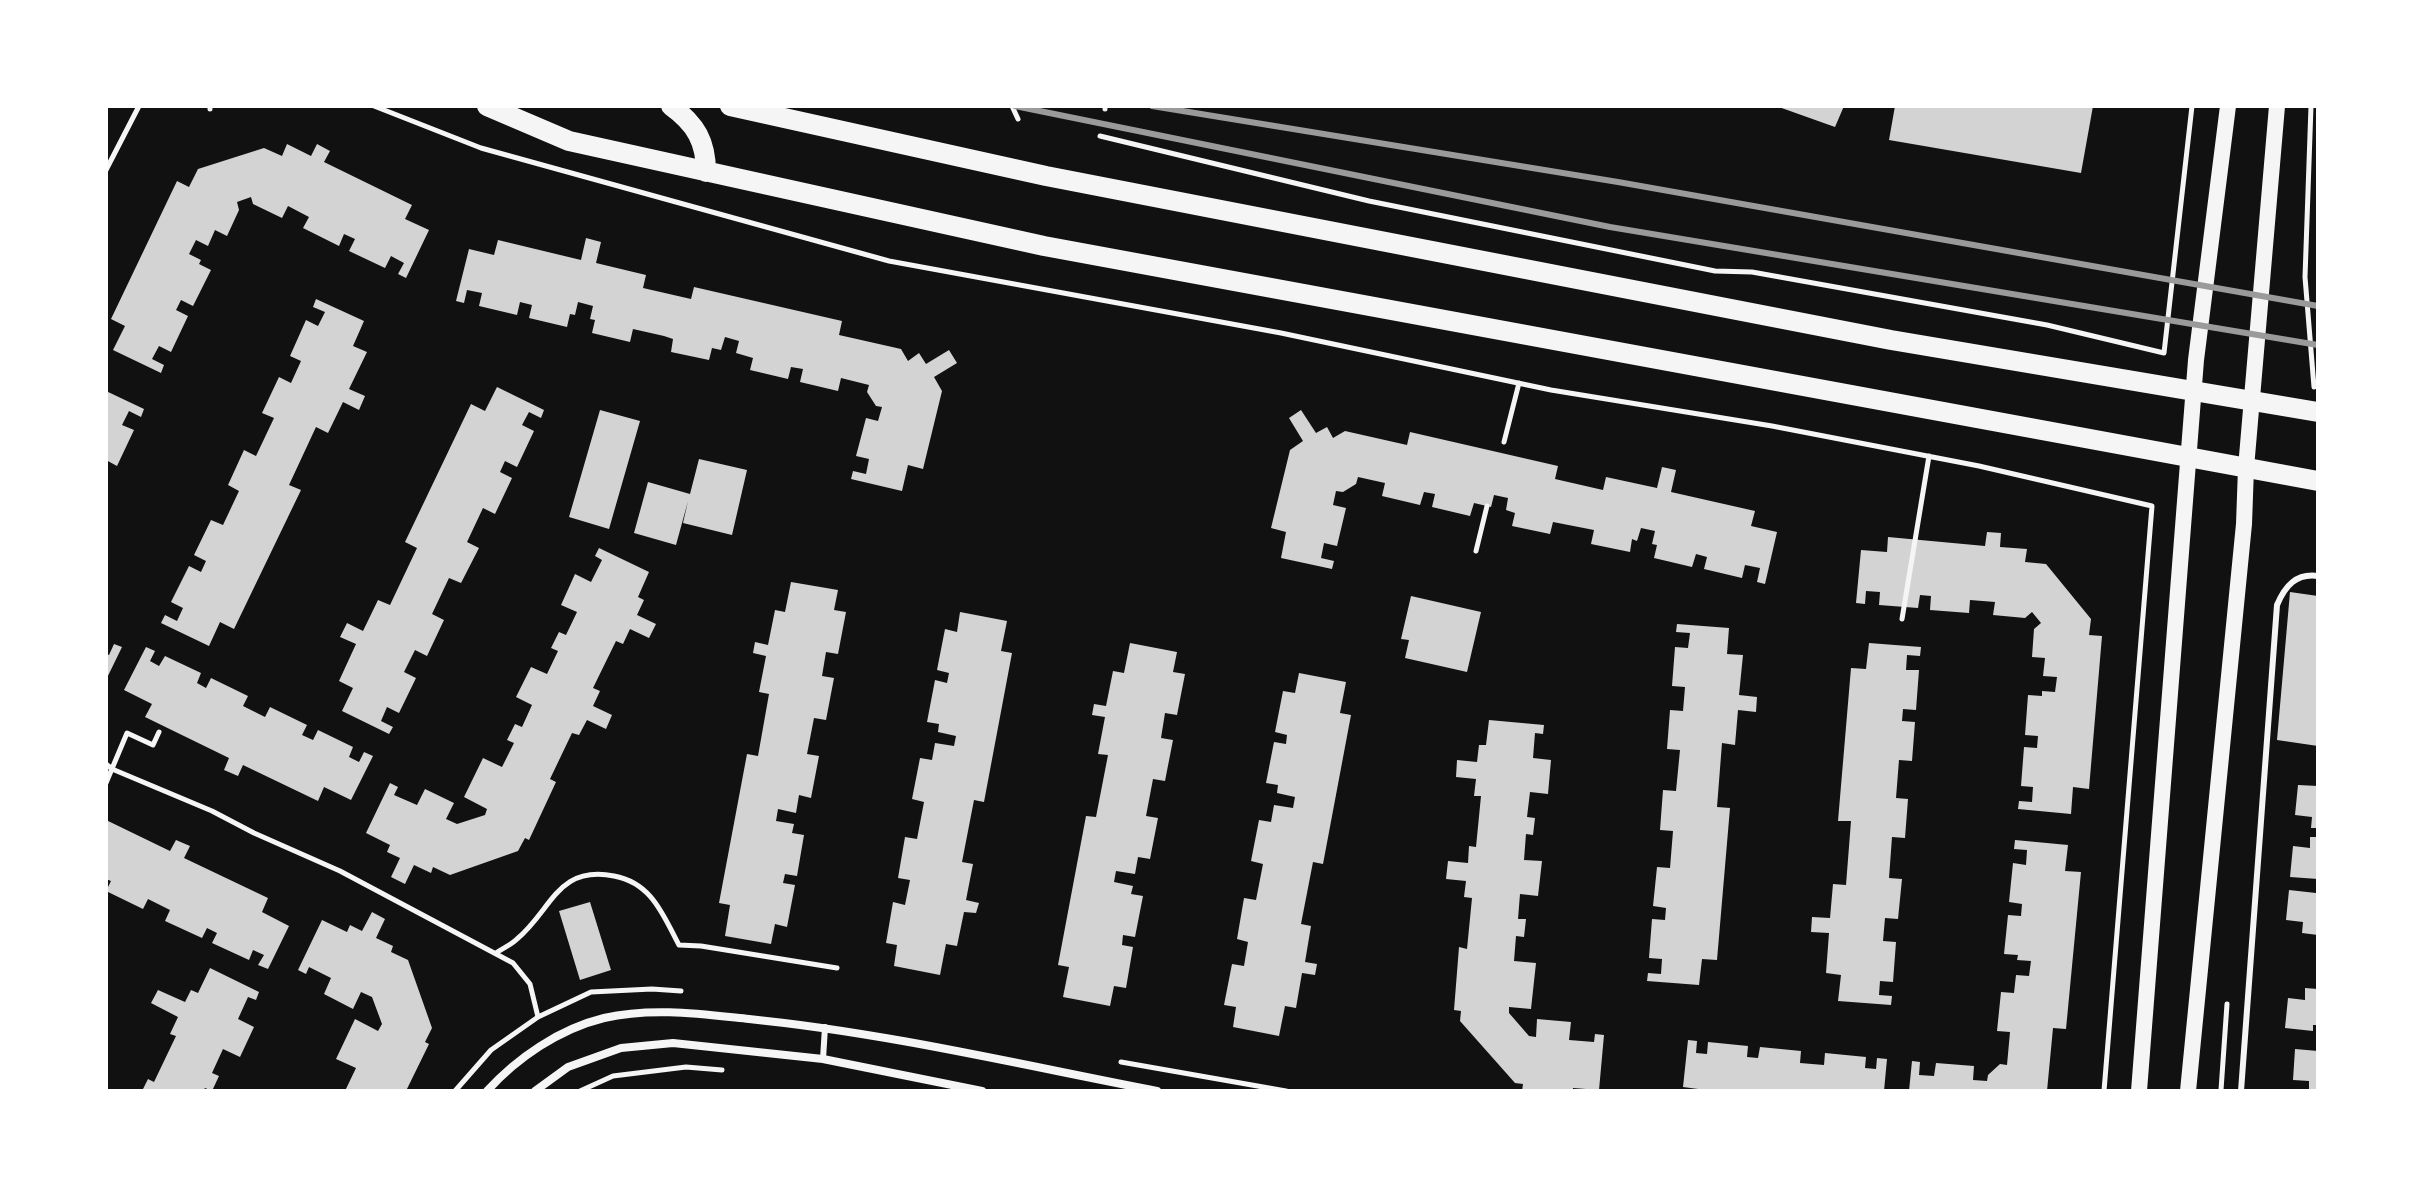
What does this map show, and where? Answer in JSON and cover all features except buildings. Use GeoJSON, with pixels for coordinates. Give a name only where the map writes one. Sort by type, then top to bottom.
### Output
{"type":"FeatureCollection","features":[{"type":"Feature","properties":{"kind":"main road"},"geometry":{"type":"LineString","coordinates":[[487,106],[569,141],[1044,246],[2318,481]]}},
{"type":"Feature","properties":{"kind":"main road"},"geometry":{"type":"LineString","coordinates":[[671,106],[686,117],[699,136],[706,151],[706,172]]}},
{"type":"Feature","properties":{"kind":"main road"},"geometry":{"type":"LineString","coordinates":[[730,106],[1046,176],[1891,340],[2318,412]]}},
{"type":"Feature","properties":{"kind":"main road"},"geometry":{"type":"LineString","coordinates":[[2139,1091],[2193,391],[2228,106]]}},
{"type":"Feature","properties":{"kind":"main road"},"geometry":{"type":"LineString","coordinates":[[2188,1091],[2244,524],[2246,468],[2277,106]]}},
{"type":"Feature","properties":{"kind":"street"},"geometry":{"type":"LineString","coordinates":[[487,1091],[504,1071],[552,1038],[604,1018],[670,1011],[825,1027],[1157,1091]]}},
{"type":"Feature","properties":{"kind":"street"},"geometry":{"type":"LineString","coordinates":[[535,1091],[568,1067],[621,1048],[673,1043],[823,1059],[982,1091]]}},
{"type":"Feature","properties":{"kind":"lane"},"geometry":{"type":"LineString","coordinates":[[2241,1091],[2277,605],[2284,588],[2295,579],[2318,576]]}},
{"type":"Feature","properties":{"kind":"lane"},"geometry":{"type":"LineString","coordinates":[[823,1059],[825,1027]]}},
{"type":"Feature","properties":{"kind":"path"},"geometry":{"type":"LineString","coordinates":[[106,170],[139,106]]}},
{"type":"Feature","properties":{"kind":"path"},"geometry":{"type":"LineString","coordinates":[[374,106],[481,148],[889,261],[1281,333],[1519,383],[1929,456],[2152,506],[2104,1091]]}},
{"type":"Feature","properties":{"kind":"path"},"geometry":{"type":"LineString","coordinates":[[1012,106],[1018,119]]}},
{"type":"Feature","properties":{"kind":"path"},"geometry":{"type":"LineString","coordinates":[[1100,136],[1399,207],[1715,271],[1752,272],[2047,325],[2164,353],[2192,106]]}},
{"type":"Feature","properties":{"kind":"path"},"geometry":{"type":"LineString","coordinates":[[2311,106],[2305,277],[2312,387]]}},
{"type":"Feature","properties":{"kind":"path"},"geometry":{"type":"LineString","coordinates":[[1504,442],[1519,383]]}},
{"type":"Feature","properties":{"kind":"path"},"geometry":{"type":"LineString","coordinates":[[1902,619],[1929,456]]}},
{"type":"Feature","properties":{"kind":"path"},"geometry":{"type":"LineString","coordinates":[[1476,551],[1487,506]]}},
{"type":"Feature","properties":{"kind":"path"},"geometry":{"type":"LineString","coordinates":[[106,783],[127,733],[153,745],[159,732]]}},
{"type":"Feature","properties":{"kind":"path"},"geometry":{"type":"LineString","coordinates":[[106,764],[340,871],[496,953],[513,963],[530,984],[538,1017]]}},
{"type":"Feature","properties":{"kind":"path"},"geometry":{"type":"LineString","coordinates":[[496,953],[518,939],[555,894],[576,877],[594,872],[621,877],[642,888],[662,909],[679,945],[837,968]]}},
{"type":"Feature","properties":{"kind":"path"},"geometry":{"type":"LineString","coordinates":[[580,1091],[613,1076],[686,1067],[733,1071]]}},
{"type":"Feature","properties":{"kind":"railway"},"geometry":{"type":"LineString","coordinates":[[1015,106],[1610,227],[2318,345]]}},
{"type":"Feature","properties":{"kind":"railway"},"geometry":{"type":"LineString","coordinates":[[1152,106],[1618,182],[2318,306]]}}]}
